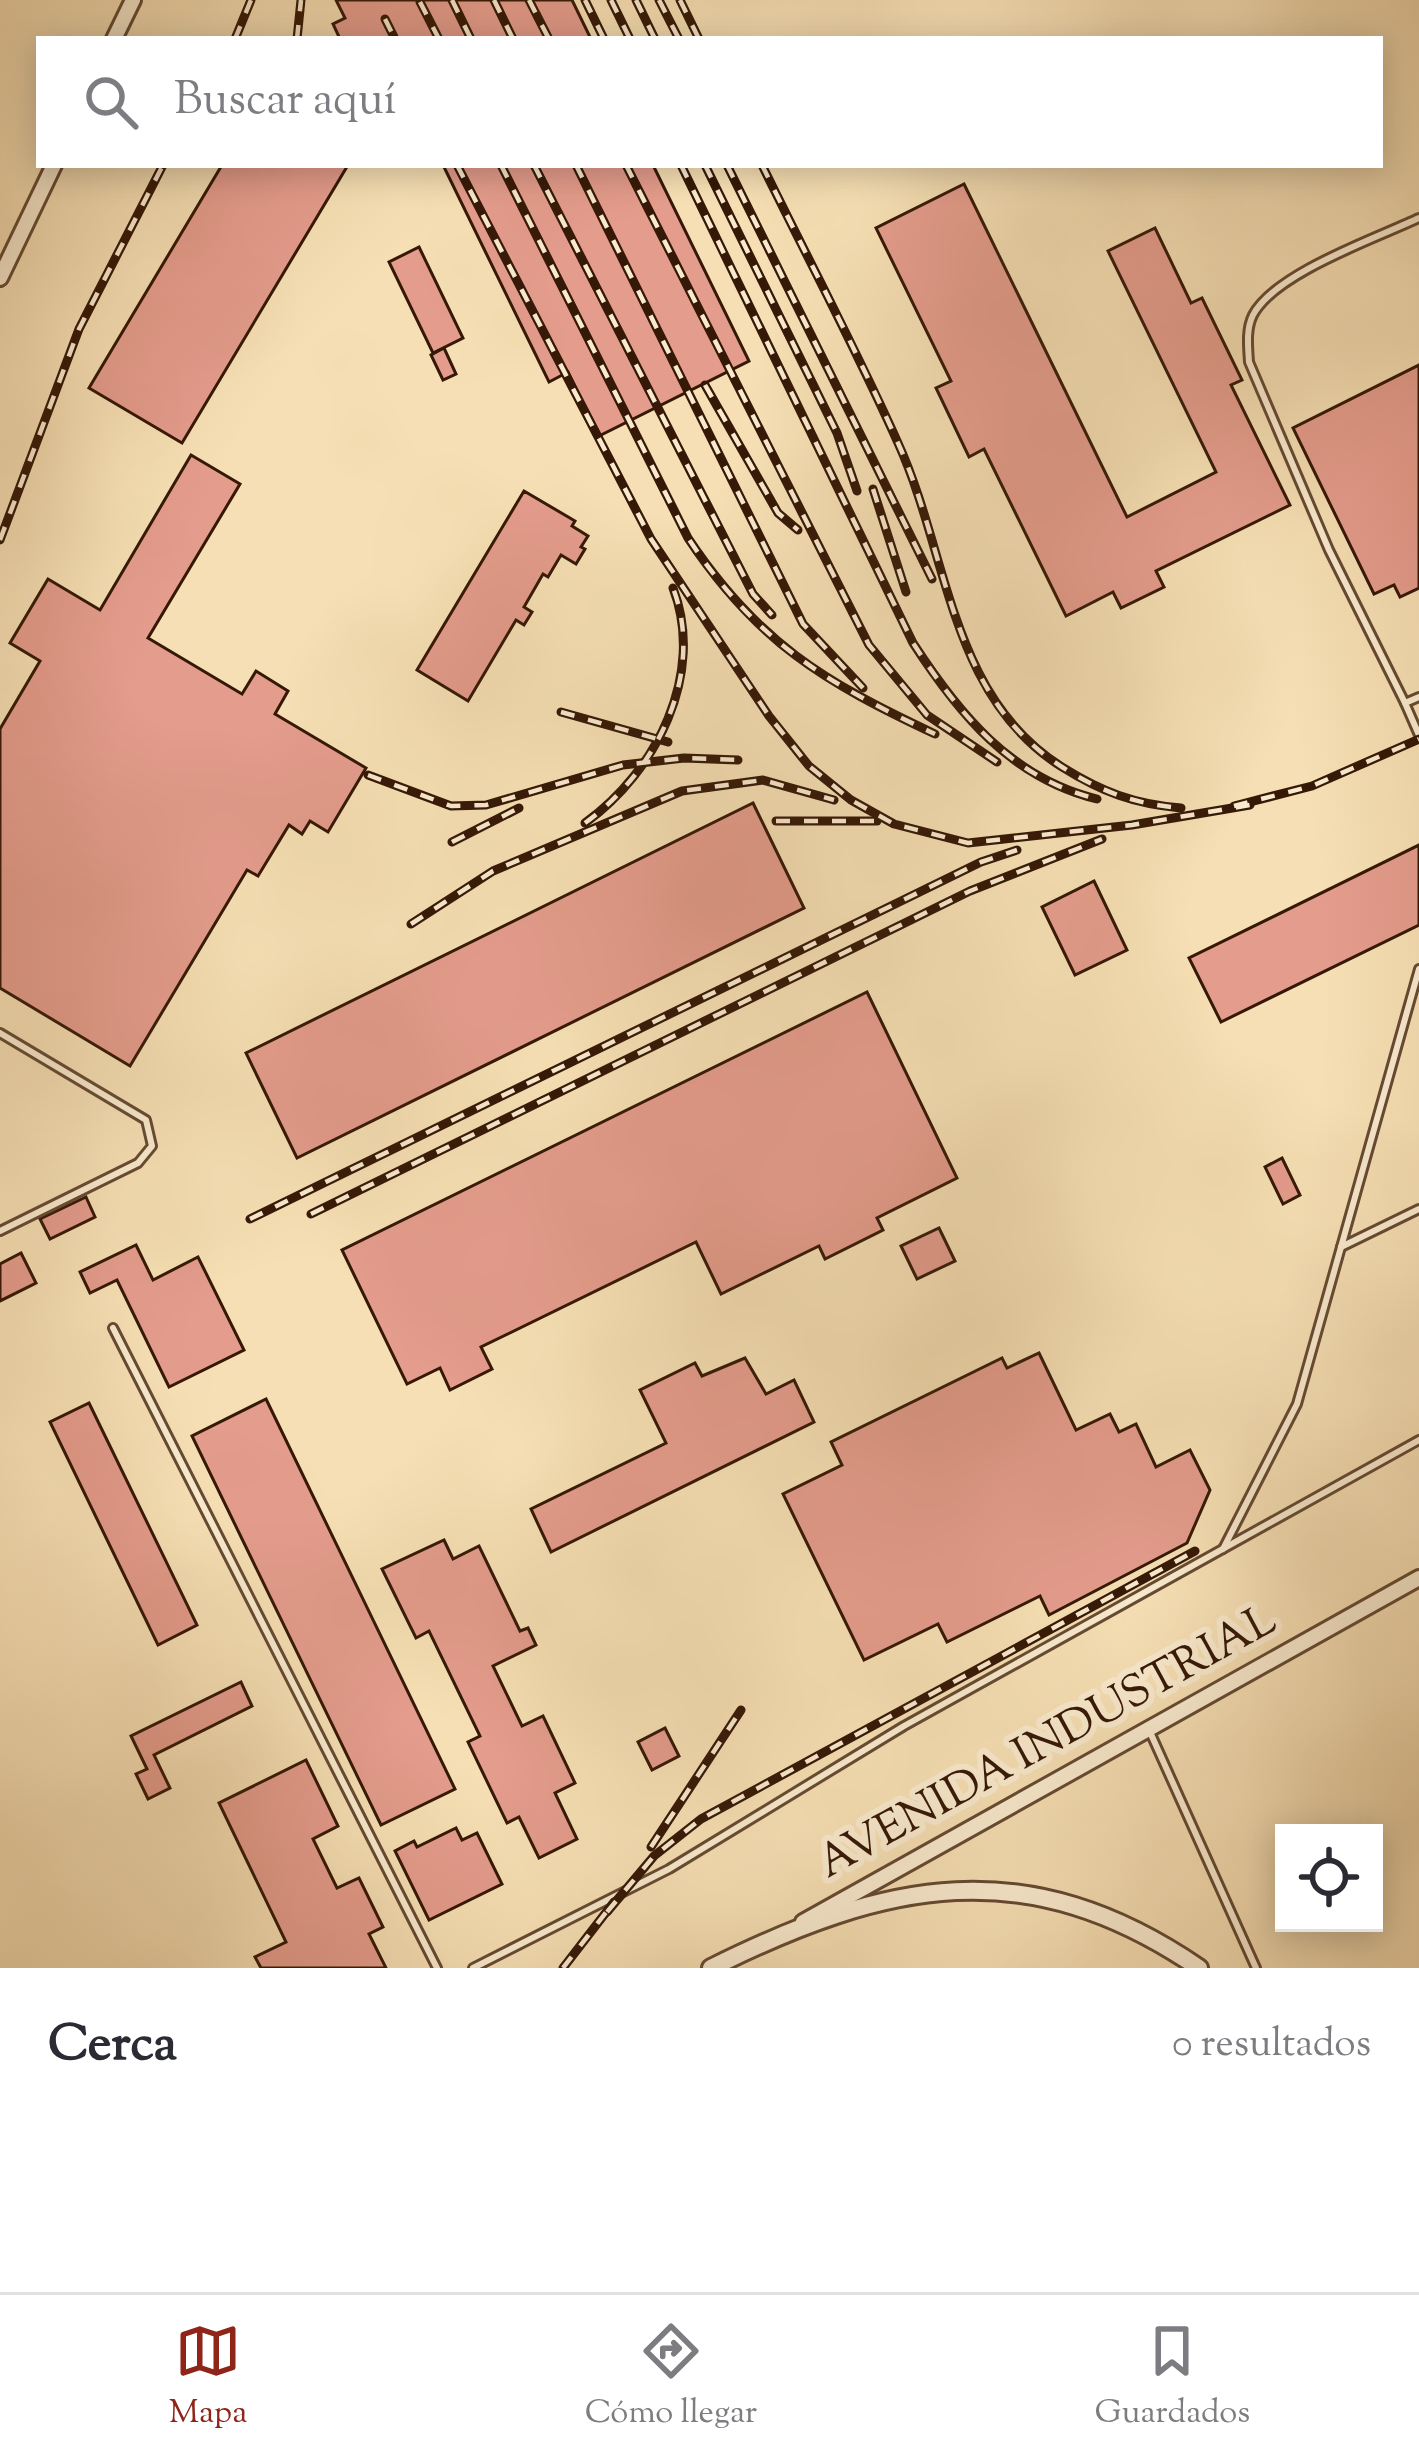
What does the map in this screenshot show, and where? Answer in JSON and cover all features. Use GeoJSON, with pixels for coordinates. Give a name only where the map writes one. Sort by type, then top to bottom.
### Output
{"type":"FeatureCollection","features":[{"type":"Feature","properties":{"kind":"street"},"geometry":{"type":"LineString","coordinates":[[115,36],[133,0]]}},
{"type":"Feature","properties":{"kind":"street"},"geometry":{"type":"LineString","coordinates":[[0,278],[53,168]]}},
{"type":"Feature","properties":{"kind":"street","name":"AVENIDA INDUSTRIAL"},"geometry":{"type":"LineString","coordinates":[[711,1968],[793,1927],[1419,1578]]}},
{"type":"Feature","properties":{"kind":"street"},"geometry":{"type":"LineString","coordinates":[[793,1927],[904,1894],[1000,1892],[1102,1915],[1199,1968]]}},
{"type":"Feature","properties":{"kind":"lane"},"geometry":{"type":"LineString","coordinates":[[1419,218],[1292,279],[1265,300],[1248,334],[1249,362],[1329,550],[1419,735]]}},
{"type":"Feature","properties":{"kind":"lane"},"geometry":{"type":"LineString","coordinates":[[1405,703],[1419,698]]}},
{"type":"Feature","properties":{"kind":"lane"},"geometry":{"type":"LineString","coordinates":[[1222,1551],[1297,1404],[1419,969]]}},
{"type":"Feature","properties":{"kind":"lane"},"geometry":{"type":"LineString","coordinates":[[0,1034],[146,1120],[152,1146],[138,1163],[0,1231]]}},
{"type":"Feature","properties":{"kind":"lane"},"geometry":{"type":"LineString","coordinates":[[1339,1248],[1419,1209]]}},
{"type":"Feature","properties":{"kind":"lane"},"geometry":{"type":"LineString","coordinates":[[113,1328],[437,1968]]}},
{"type":"Feature","properties":{"kind":"lane"},"geometry":{"type":"LineString","coordinates":[[473,1968],[669,1869],[904,1726],[1419,1440]]}},
{"type":"Feature","properties":{"kind":"lane"},"geometry":{"type":"LineString","coordinates":[[1149,1729],[1256,1968]]}},
{"type":"Feature","properties":{"kind":"building"},"geometry":{"type":"Polygon","coordinates":[[[336,0],[572,0],[590,36],[339,36],[333,24],[345,18],[336,0]]]}},
{"type":"Feature","properties":{"kind":"building"},"geometry":{"type":"Polygon","coordinates":[[[220,168],[346,168],[182,443],[89,388],[220,168]]]}},
{"type":"Feature","properties":{"kind":"building"},"geometry":{"type":"Polygon","coordinates":[[[444,168],[654,168],[749,361],[599,436],[568,372],[549,382],[444,168]]]}},
{"type":"Feature","properties":{"kind":"building"},"geometry":{"type":"Polygon","coordinates":[[[964,184],[1127,517],[1216,472],[1108,251],[1155,228],[1191,303],[1202,298],[1242,380],[1231,385],[1290,505],[1156,571],[1164,587],[1121,608],[1113,592],[1066,616],[984,449],[969,457],[936,388],[951,381],[876,228],[964,184]]]}},
{"type":"Feature","properties":{"kind":"building"},"geometry":{"type":"Polygon","coordinates":[[[419,247],[463,338],[433,353],[389,262],[419,247]]]}},
{"type":"Feature","properties":{"kind":"building"},"geometry":{"type":"Polygon","coordinates":[[[444,348],[456,374],[443,380],[431,355],[444,348]]]}},
{"type":"Feature","properties":{"kind":"building"},"geometry":{"type":"Polygon","coordinates":[[[1419,365],[1419,588],[1400,597],[1394,585],[1374,594],[1293,428],[1419,365]]]}},
{"type":"Feature","properties":{"kind":"building"},"geometry":{"type":"Polygon","coordinates":[[[191,455],[240,484],[148,638],[242,694],[256,671],[288,691],[275,714],[366,768],[328,832],[310,821],[302,834],[289,825],[258,876],[247,870],[130,1066],[0,988],[0,729],[40,661],[10,643],[48,579],[100,610],[191,455]]]}},
{"type":"Feature","properties":{"kind":"building"},"geometry":{"type":"Polygon","coordinates":[[[524,491],[575,521],[572,526],[588,536],[581,547],[585,549],[576,564],[561,555],[548,577],[543,574],[524,607],[532,612],[524,625],[516,620],[468,701],[417,670],[524,491]]]}},
{"type":"Feature","properties":{"kind":"building"},"geometry":{"type":"Polygon","coordinates":[[[753,803],[804,908],[297,1158],[246,1053],[753,803]]]}},
{"type":"Feature","properties":{"kind":"building"},"geometry":{"type":"Polygon","coordinates":[[[1419,845],[1419,925],[1221,1022],[1189,958],[1419,845]]]}},
{"type":"Feature","properties":{"kind":"building"},"geometry":{"type":"Polygon","coordinates":[[[1094,881],[1127,950],[1075,975],[1042,907],[1094,881]]]}},
{"type":"Feature","properties":{"kind":"building"},"geometry":{"type":"Polygon","coordinates":[[[867,992],[957,1178],[877,1218],[883,1230],[825,1259],[819,1246],[721,1294],[696,1242],[481,1347],[492,1369],[450,1390],[440,1368],[407,1384],[342,1250],[867,992]]]}},
{"type":"Feature","properties":{"kind":"building"},"geometry":{"type":"Polygon","coordinates":[[[1282,1158],[1300,1195],[1283,1204],[1265,1167],[1282,1158]]]}},
{"type":"Feature","properties":{"kind":"building"},"geometry":{"type":"Polygon","coordinates":[[[86,1197],[95,1217],[50,1239],[40,1219],[86,1197]]]}},
{"type":"Feature","properties":{"kind":"building"},"geometry":{"type":"Polygon","coordinates":[[[939,1228],[955,1261],[917,1279],[901,1246],[939,1228]]]}},
{"type":"Feature","properties":{"kind":"building"},"geometry":{"type":"Polygon","coordinates":[[[136,1245],[153,1280],[198,1257],[244,1350],[169,1387],[117,1280],[90,1293],[80,1272],[136,1245]]]}},
{"type":"Feature","properties":{"kind":"building"},"geometry":{"type":"Polygon","coordinates":[[[21,1253],[36,1283],[0,1301],[0,1264],[21,1253]]]}},
{"type":"Feature","properties":{"kind":"building"},"geometry":{"type":"Polygon","coordinates":[[[1039,1353],[1076,1430],[1110,1414],[1119,1432],[1136,1424],[1156,1467],[1190,1450],[1210,1490],[1187,1543],[1049,1615],[1040,1596],[947,1642],[938,1624],[864,1660],[783,1494],[842,1465],[831,1442],[1002,1358],[1007,1368],[1039,1353]]]}},
{"type":"Feature","properties":{"kind":"building"},"geometry":{"type":"Polygon","coordinates":[[[745,1358],[766,1394],[794,1380],[814,1422],[551,1552],[531,1509],[666,1443],[640,1390],[695,1363],[702,1376],[745,1358]]]}},
{"type":"Feature","properties":{"kind":"building"},"geometry":{"type":"Polygon","coordinates":[[[266,1399],[455,1789],[381,1825],[192,1436],[266,1399]]]}},
{"type":"Feature","properties":{"kind":"building"},"geometry":{"type":"Polygon","coordinates":[[[89,1403],[197,1625],[158,1645],[50,1422],[89,1403]]]}},
{"type":"Feature","properties":{"kind":"building"},"geometry":{"type":"Polygon","coordinates":[[[444,1540],[453,1559],[479,1546],[520,1631],[528,1628],[536,1645],[493,1666],[522,1726],[543,1716],[575,1783],[555,1793],[577,1839],[539,1858],[519,1817],[507,1823],[468,1742],[480,1736],[429,1631],[416,1638],[382,1569],[444,1540]]]}},
{"type":"Feature","properties":{"kind":"building"},"geometry":{"type":"Polygon","coordinates":[[[241,1682],[252,1706],[154,1755],[170,1788],[148,1799],[136,1774],[147,1769],[131,1736],[241,1682]]]}},
{"type":"Feature","properties":{"kind":"building"},"geometry":{"type":"Polygon","coordinates":[[[665,1728],[679,1756],[652,1770],[638,1742],[665,1728]]]}},
{"type":"Feature","properties":{"kind":"building"},"geometry":{"type":"Polygon","coordinates":[[[306,1760],[338,1826],[313,1839],[337,1888],[359,1878],[383,1927],[369,1934],[386,1968],[261,1968],[255,1957],[286,1942],[219,1803],[306,1760]]]}},
{"type":"Feature","properties":{"kind":"building"},"geometry":{"type":"Polygon","coordinates":[[[456,1828],[462,1840],[477,1833],[502,1884],[429,1920],[395,1851],[414,1841],[417,1847],[456,1828]]]}},
{"type":"Feature","properties":{"kind":"railway"},"geometry":{"type":"LineString","coordinates":[[236,36],[251,0]]}},
{"type":"Feature","properties":{"kind":"railway"},"geometry":{"type":"LineString","coordinates":[[297,36],[301,0]]}},
{"type":"Feature","properties":{"kind":"railway"},"geometry":{"type":"LineString","coordinates":[[452,0],[470,36]]}},
{"type":"Feature","properties":{"kind":"railway"},"geometry":{"type":"LineString","coordinates":[[494,0],[512,36]]}},
{"type":"Feature","properties":{"kind":"railway"},"geometry":{"type":"LineString","coordinates":[[529,0],[547,36]]}},
{"type":"Feature","properties":{"kind":"railway"},"geometry":{"type":"LineString","coordinates":[[585,0],[603,36]]}},
{"type":"Feature","properties":{"kind":"railway"},"geometry":{"type":"LineString","coordinates":[[611,0],[629,36]]}},
{"type":"Feature","properties":{"kind":"railway"},"geometry":{"type":"LineString","coordinates":[[636,0],[654,36]]}},
{"type":"Feature","properties":{"kind":"railway"},"geometry":{"type":"LineString","coordinates":[[659,0],[677,36]]}},
{"type":"Feature","properties":{"kind":"railway"},"geometry":{"type":"LineString","coordinates":[[680,0],[698,36]]}},
{"type":"Feature","properties":{"kind":"railway"},"geometry":{"type":"LineString","coordinates":[[420,2],[437,36]]}},
{"type":"Feature","properties":{"kind":"railway"},"geometry":{"type":"LineString","coordinates":[[385,19],[394,36]]}},
{"type":"Feature","properties":{"kind":"railway"},"geometry":{"type":"LineString","coordinates":[[0,540],[79,329],[161,168]]}},
{"type":"Feature","properties":{"kind":"railway"},"geometry":{"type":"LineString","coordinates":[[459,168],[651,539],[769,716],[809,766],[851,800],[894,824],[968,843],[1132,825],[1250,805]]}},
{"type":"Feature","properties":{"kind":"railway"},"geometry":{"type":"LineString","coordinates":[[503,168],[688,538],[714,574],[796,656],[859,696],[935,734]]}},
{"type":"Feature","properties":{"kind":"railway"},"geometry":{"type":"LineString","coordinates":[[536,168],[753,594],[772,615]]}},
{"type":"Feature","properties":{"kind":"railway"},"geometry":{"type":"LineString","coordinates":[[577,168],[803,624],[863,688]]}},
{"type":"Feature","properties":{"kind":"railway"},"geometry":{"type":"LineString","coordinates":[[628,168],[869,645],[927,715],[997,762]]}},
{"type":"Feature","properties":{"kind":"railway"},"geometry":{"type":"LineString","coordinates":[[682,168],[913,643],[990,740],[1038,776],[1097,799]]}},
{"type":"Feature","properties":{"kind":"railway"},"geometry":{"type":"LineString","coordinates":[[706,168],[837,433],[857,491]]}},
{"type":"Feature","properties":{"kind":"railway"},"geometry":{"type":"LineString","coordinates":[[728,168],[932,579]]}},
{"type":"Feature","properties":{"kind":"railway"},"geometry":{"type":"LineString","coordinates":[[763,168],[898,443],[957,620],[996,702],[1025,737],[1077,776],[1133,800],[1181,808]]}},
{"type":"Feature","properties":{"kind":"railway"},"geometry":{"type":"LineString","coordinates":[[705,385],[778,513],[798,530]]}},
{"type":"Feature","properties":{"kind":"railway"},"geometry":{"type":"LineString","coordinates":[[873,489],[906,592]]}},
{"type":"Feature","properties":{"kind":"railway"},"geometry":{"type":"LineString","coordinates":[[585,823],[633,777],[668,719],[683,654],[682,621],[673,588]]}},
{"type":"Feature","properties":{"kind":"railway"},"geometry":{"type":"LineString","coordinates":[[561,712],[668,742]]}},
{"type":"Feature","properties":{"kind":"railway"},"geometry":{"type":"LineString","coordinates":[[1234,806],[1312,786],[1419,739]]}},
{"type":"Feature","properties":{"kind":"railway"},"geometry":{"type":"LineString","coordinates":[[368,775],[451,806],[486,805],[623,765],[684,758],[738,760]]}},
{"type":"Feature","properties":{"kind":"railway"},"geometry":{"type":"LineString","coordinates":[[411,924],[493,871],[682,791],[763,780],[834,800]]}},
{"type":"Feature","properties":{"kind":"railway"},"geometry":{"type":"LineString","coordinates":[[452,842],[519,808]]}},
{"type":"Feature","properties":{"kind":"railway"},"geometry":{"type":"LineString","coordinates":[[776,821],[877,821]]}},
{"type":"Feature","properties":{"kind":"railway"},"geometry":{"type":"LineString","coordinates":[[311,1214],[970,891],[1102,839]]}},
{"type":"Feature","properties":{"kind":"railway"},"geometry":{"type":"LineString","coordinates":[[250,1219],[981,862],[1017,850]]}},
{"type":"Feature","properties":{"kind":"railway"},"geometry":{"type":"LineString","coordinates":[[607,1912],[654,1856],[701,1819],[1195,1551]]}},
{"type":"Feature","properties":{"kind":"railway"},"geometry":{"type":"LineString","coordinates":[[651,1847],[741,1710]]}},
{"type":"Feature","properties":{"kind":"railway"},"geometry":{"type":"LineString","coordinates":[[563,1968],[614,1902]]}}]}
